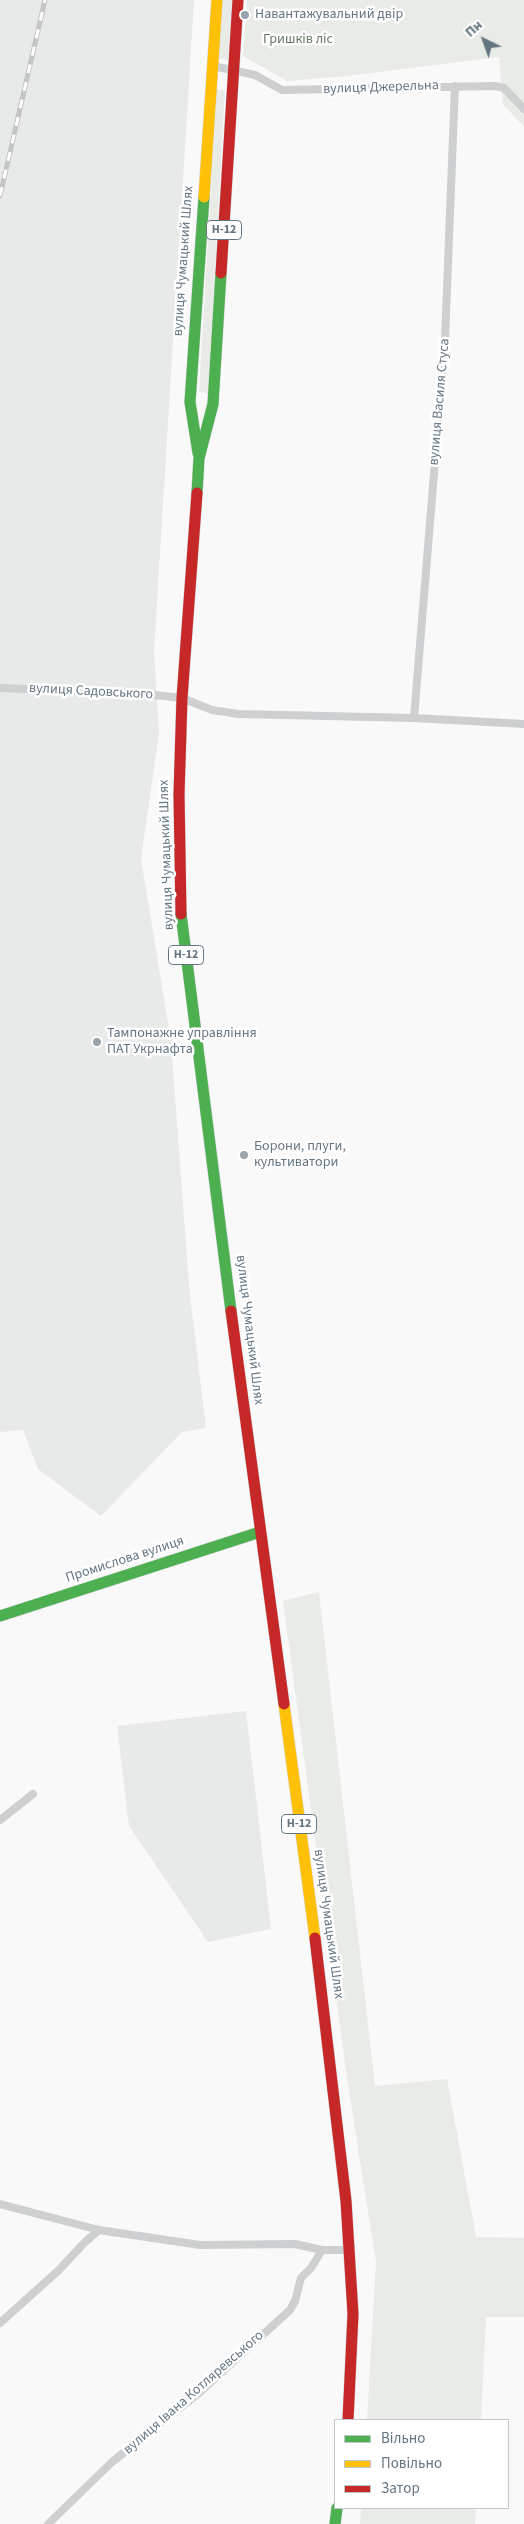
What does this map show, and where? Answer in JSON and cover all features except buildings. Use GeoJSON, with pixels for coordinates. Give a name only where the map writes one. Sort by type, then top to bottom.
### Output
{"type":"FeatureCollection","features":[{"type":"Feature","properties":{"kind":"main road","name":"вулиця Чумацький Шлях"},"geometry":{"type":"LineString","coordinates":[[199,458],[190,402],[217,0]]}},
{"type":"Feature","properties":{"kind":"main road","name":"вулиця Чумацький Шлях"},"geometry":{"type":"LineString","coordinates":[[238,0],[213,404],[199,458],[182,698],[179,794],[180,907],[196,1046],[328,2036],[350,2250],[353,2314],[348,2419]]}},
{"type":"Feature","properties":{"kind":"main road","name":"Промислова вулиця"},"geometry":{"type":"LineString","coordinates":[[0,1616],[260,1532]]}},
{"type":"Feature","properties":{"kind":"main road"},"geometry":{"type":"LineString","coordinates":[[335,2524],[338,2509]]}},
{"type":"Feature","properties":{"kind":"street"},"geometry":{"type":"LineString","coordinates":[[213,66],[234,69]]}},
{"type":"Feature","properties":{"kind":"street","name":"вулиця Джерельна"},"geometry":{"type":"LineString","coordinates":[[234,69],[255,75],[282,90],[486,85],[504,88],[524,109]]}},
{"type":"Feature","properties":{"kind":"street","name":"вулиця Василя Стуса"},"geometry":{"type":"LineString","coordinates":[[414,718],[445,339],[455,86]]}},
{"type":"Feature","properties":{"kind":"street","name":"вулиця Садовського"},"geometry":{"type":"LineString","coordinates":[[0,688],[145,694],[182,698],[212,710],[238,714],[414,718],[524,724]]}},
{"type":"Feature","properties":{"kind":"street"},"geometry":{"type":"LineString","coordinates":[[0,1820],[33,1794]]}},
{"type":"Feature","properties":{"kind":"street"},"geometry":{"type":"LineString","coordinates":[[0,2204],[99,2230],[200,2245],[294,2244],[322,2250],[350,2250]]}},
{"type":"Feature","properties":{"kind":"street"},"geometry":{"type":"LineString","coordinates":[[0,2323],[59,2270],[99,2230]]}},
{"type":"Feature","properties":{"kind":"street","name":"вулиця Івана Котляревського"},"geometry":{"type":"LineString","coordinates":[[48,2524],[112,2462],[200,2392],[290,2310],[295,2301],[301,2278],[311,2268],[322,2250]]}},
{"type":"Feature","properties":{"kind":"shaded area"},"geometry":{"type":"Polygon","coordinates":[[[0,0],[194,0],[154,650],[159,733],[141,859],[171,1041],[189,1286],[206,1428],[182,1432],[101,1516],[38,1469],[23,1430],[0,1432],[0,0]]]}},
{"type":"Feature","properties":{"kind":"shaded area"},"geometry":{"type":"Polygon","coordinates":[[[246,1711],[271,1929],[208,1942],[129,1826],[117,1726],[246,1711]]]}},
{"type":"Feature","properties":{"kind":"green space"},"geometry":{"type":"Polygon","coordinates":[[[223,0],[232,0],[228,60],[219,59],[223,0]]]}},
{"type":"Feature","properties":{"kind":"green space","name":"Гришків ліс"},"geometry":{"type":"Polygon","coordinates":[[[247,0],[524,0],[524,127],[503,104],[499,57],[347,76],[287,81],[243,56],[247,0]]]}},
{"type":"Feature","properties":{"kind":"green space"},"geometry":{"type":"Polygon","coordinates":[[[217,90],[225,90],[208,393],[199,392],[217,90]]]}},
{"type":"Feature","properties":{"kind":"green space"},"geometry":{"type":"Polygon","coordinates":[[[319,1592],[375,2086],[447,2079],[476,2237],[524,2238],[524,2317],[486,2317],[481,2419],[367,2419],[376,2262],[347,2078],[283,1601],[319,1592]]]}},
{"type":"Feature","properties":{"kind":"green space"},"geometry":{"type":"Polygon","coordinates":[[[361,2509],[476,2509],[475,2524],[360,2524],[361,2509]]]}},
{"type":"Feature","properties":{"kind":"railway"},"geometry":{"type":"LineString","coordinates":[[0,196],[45,0]]}},
{"type":"Feature","properties":{"kind":"traffic: fast"},"geometry":{"type":"LineString","coordinates":[[198,453],[190,402],[204,197]]}},
{"type":"Feature","properties":{"kind":"traffic: fast"},"geometry":{"type":"LineString","coordinates":[[197,493],[199,458],[213,404],[221,273]]}},
{"type":"Feature","properties":{"kind":"traffic: fast"},"geometry":{"type":"LineString","coordinates":[[181,914],[231,1311]]}},
{"type":"Feature","properties":{"kind":"traffic: fast"},"geometry":{"type":"LineString","coordinates":[[0,1616],[260,1532]]}},
{"type":"Feature","properties":{"kind":"traffic: fast"},"geometry":{"type":"LineString","coordinates":[[335,2524],[337,2509]]}},
{"type":"Feature","properties":{"kind":"traffic: slow"},"geometry":{"type":"LineString","coordinates":[[204,197],[217,0]]}},
{"type":"Feature","properties":{"kind":"traffic: slow"},"geometry":{"type":"LineString","coordinates":[[284,1704],[315,1938]]}},
{"type":"Feature","properties":{"kind":"traffic: jam"},"geometry":{"type":"LineString","coordinates":[[221,273],[238,0]]}},
{"type":"Feature","properties":{"kind":"traffic: jam"},"geometry":{"type":"LineString","coordinates":[[181,914],[179,794],[182,698],[197,493]]}},
{"type":"Feature","properties":{"kind":"traffic: jam"},"geometry":{"type":"LineString","coordinates":[[231,1311],[284,1704]]}},
{"type":"Feature","properties":{"kind":"traffic: jam"},"geometry":{"type":"LineString","coordinates":[[315,1938],[346,2201],[353,2314],[348,2419]]}},
{"type":"Feature","properties":{"kind":"place","name":"Навантажувальний двір"},"geometry":{"type":"Point","coordinates":[245,15]}},
{"type":"Feature","properties":{"kind":"place","name":"Тампонажне управління ПАТ Укрнафта"},"geometry":{"type":"Point","coordinates":[97,1042]}},
{"type":"Feature","properties":{"kind":"place","name":"Борони, плуги, культиватори"},"geometry":{"type":"Point","coordinates":[244,1155]}}]}
